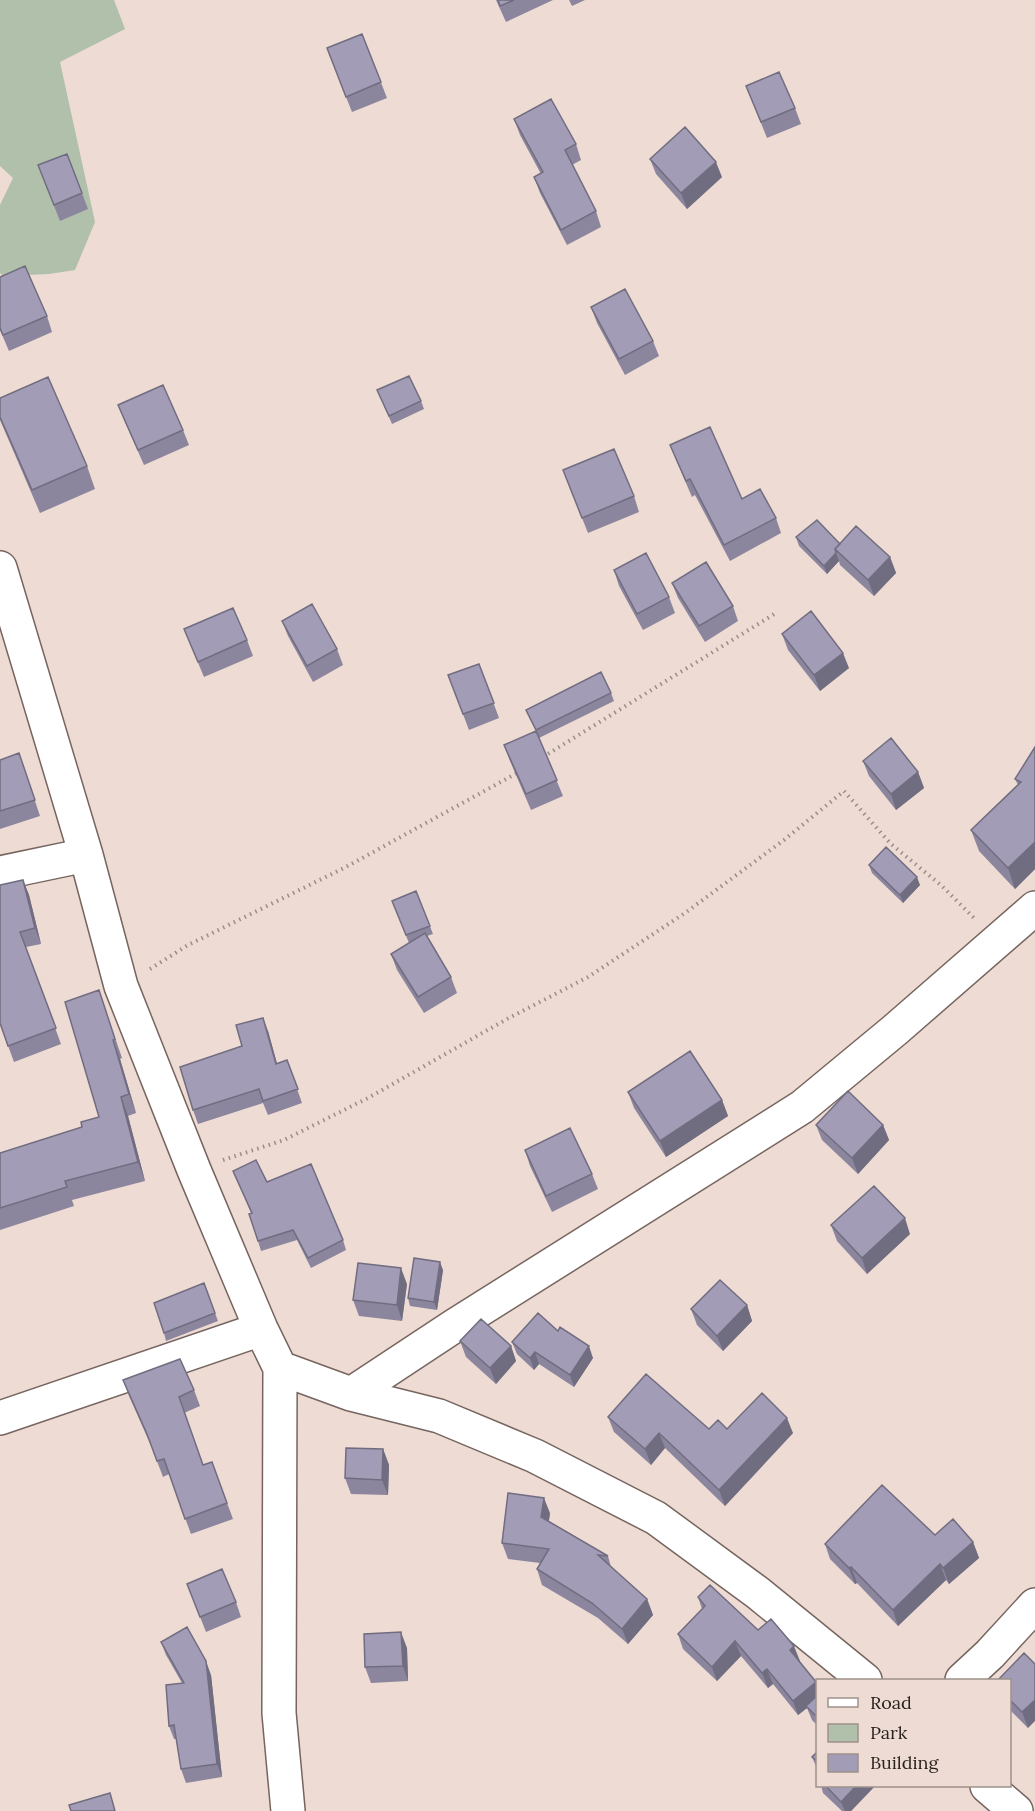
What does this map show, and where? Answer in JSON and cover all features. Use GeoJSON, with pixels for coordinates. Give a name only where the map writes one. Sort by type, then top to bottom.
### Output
{"type":"FeatureCollection","features":[{"type":"Feature","properties":{"kind":"street"},"geometry":{"type":"LineString","coordinates":[[0,568],[86,855],[121,986],[194,1170],[261,1329],[280,1368],[279,1713],[288,1811]]}},
{"type":"Feature","properties":{"kind":"street"},"geometry":{"type":"LineString","coordinates":[[0,873],[86,855]]}},
{"type":"Feature","properties":{"kind":"street"},"geometry":{"type":"LineString","coordinates":[[351,1394],[802,1107],[895,1030],[1035,908]]}},
{"type":"Feature","properties":{"kind":"street"},"geometry":{"type":"LineString","coordinates":[[0,1418],[261,1329]]}},
{"type":"Feature","properties":{"kind":"street"},"geometry":{"type":"LineString","coordinates":[[280,1368],[351,1394],[439,1416],[535,1456],[656,1518],[758,1593],[864,1679]]}},
{"type":"Feature","properties":{"kind":"street"},"geometry":{"type":"LineString","coordinates":[[963,1679],[990,1654],[1035,1605]]}},
{"type":"Feature","properties":{"kind":"street"},"geometry":{"type":"LineString","coordinates":[[989,1787],[1016,1811]]}},
{"type":"Feature","properties":{"kind":"path"},"geometry":{"type":"LineString","coordinates":[[538,761],[776,613]]}},
{"type":"Feature","properties":{"kind":"path"},"geometry":{"type":"LineString","coordinates":[[121,986],[188,945],[346,867],[528,767]]}},
{"type":"Feature","properties":{"kind":"path"},"geometry":{"type":"LineString","coordinates":[[194,1170],[295,1135],[368,1098],[507,1018],[588,977],[685,913],[784,840],[844,791],[891,844],[942,886],[997,941]]}},
{"type":"Feature","properties":{"kind":"green space"},"geometry":{"type":"Polygon","coordinates":[[[0,0],[114,0],[125,29],[60,62],[95,222],[75,270],[49,274],[3,276],[0,273],[0,205],[13,178],[0,166],[0,0]]]}},
{"type":"Feature","properties":{"kind":"building"},"geometry":{"type":"Polygon","coordinates":[[[498,0],[514,0],[500,6],[498,0]]]}},
{"type":"Feature","properties":{"kind":"building"},"geometry":{"type":"Polygon","coordinates":[[[362,34],[381,82],[346,97],[327,48],[362,34]]]}},
{"type":"Feature","properties":{"kind":"building"},"geometry":{"type":"Polygon","coordinates":[[[779,72],[795,108],[761,122],[746,86],[779,72]]]}},
{"type":"Feature","properties":{"kind":"building"},"geometry":{"type":"Polygon","coordinates":[[[551,99],[576,144],[565,150],[596,211],[561,230],[534,177],[543,172],[514,119],[551,99]]]}},
{"type":"Feature","properties":{"kind":"building"},"geometry":{"type":"Polygon","coordinates":[[[685,127],[716,162],[681,193],[650,159],[685,127]]]}},
{"type":"Feature","properties":{"kind":"building"},"geometry":{"type":"Polygon","coordinates":[[[67,154],[82,193],[54,205],[38,165],[67,154]]]}},
{"type":"Feature","properties":{"kind":"building"},"geometry":{"type":"Polygon","coordinates":[[[25,266],[47,316],[3,335],[0,328],[0,277],[25,266]]]}},
{"type":"Feature","properties":{"kind":"building"},"geometry":{"type":"Polygon","coordinates":[[[625,289],[653,341],[619,359],[591,307],[625,289]]]}},
{"type":"Feature","properties":{"kind":"building"},"geometry":{"type":"Polygon","coordinates":[[[409,376],[421,401],[389,416],[377,390],[409,376]]]}},
{"type":"Feature","properties":{"kind":"building"},"geometry":{"type":"Polygon","coordinates":[[[48,377],[87,466],[32,490],[0,417],[0,398],[48,377]]]}},
{"type":"Feature","properties":{"kind":"building"},"geometry":{"type":"Polygon","coordinates":[[[163,385],[183,430],[138,450],[118,405],[163,385]]]}},
{"type":"Feature","properties":{"kind":"building"},"geometry":{"type":"Polygon","coordinates":[[[710,427],[742,499],[760,489],[776,518],[724,545],[690,479],[686,481],[670,445],[710,427]]]}},
{"type":"Feature","properties":{"kind":"building"},"geometry":{"type":"Polygon","coordinates":[[[614,449],[634,496],[582,518],[563,470],[614,449]]]}},
{"type":"Feature","properties":{"kind":"building"},"geometry":{"type":"Polygon","coordinates":[[[817,520],[840,544],[835,549],[836,553],[824,566],[796,537],[817,520]]]}},
{"type":"Feature","properties":{"kind":"building"},"geometry":{"type":"Polygon","coordinates":[[[856,526],[890,557],[868,580],[835,549],[856,526]]]}},
{"type":"Feature","properties":{"kind":"building"},"geometry":{"type":"Polygon","coordinates":[[[646,553],[669,597],[637,614],[614,570],[646,553]]]}},
{"type":"Feature","properties":{"kind":"building"},"geometry":{"type":"Polygon","coordinates":[[[706,562],[733,606],[699,626],[672,583],[706,562]]]}},
{"type":"Feature","properties":{"kind":"building"},"geometry":{"type":"Polygon","coordinates":[[[312,604],[337,649],[307,666],[282,621],[312,604]]]}},
{"type":"Feature","properties":{"kind":"building"},"geometry":{"type":"Polygon","coordinates":[[[233,608],[247,640],[198,662],[184,629],[233,608]]]}},
{"type":"Feature","properties":{"kind":"building"},"geometry":{"type":"Polygon","coordinates":[[[811,611],[843,653],[814,675],[782,634],[811,611]]]}},
{"type":"Feature","properties":{"kind":"building"},"geometry":{"type":"Polygon","coordinates":[[[479,664],[494,703],[463,714],[448,675],[479,664]]]}},
{"type":"Feature","properties":{"kind":"building"},"geometry":{"type":"Polygon","coordinates":[[[601,672],[611,693],[536,730],[526,710],[601,672]]]}},
{"type":"Feature","properties":{"kind":"building"},"geometry":{"type":"Polygon","coordinates":[[[536,731],[557,780],[526,794],[504,745],[536,731]]]}},
{"type":"Feature","properties":{"kind":"building"},"geometry":{"type":"Polygon","coordinates":[[[891,738],[918,772],[891,794],[863,761],[891,738]]]}},
{"type":"Feature","properties":{"kind":"building"},"geometry":{"type":"Polygon","coordinates":[[[1035,747],[1035,842],[1008,868],[971,830],[1021,782],[1015,779],[1035,747]]]}},
{"type":"Feature","properties":{"kind":"building"},"geometry":{"type":"Polygon","coordinates":[[[19,753],[35,800],[0,811],[0,760],[19,753]]]}},
{"type":"Feature","properties":{"kind":"building"},"geometry":{"type":"Polygon","coordinates":[[[886,847],[917,877],[900,895],[869,865],[886,847]]]}},
{"type":"Feature","properties":{"kind":"building"},"geometry":{"type":"Polygon","coordinates":[[[23,880],[35,928],[20,932],[56,1028],[8,1046],[0,1023],[0,885],[23,880]]]}},
{"type":"Feature","properties":{"kind":"building"},"geometry":{"type":"Polygon","coordinates":[[[416,891],[430,926],[406,935],[392,901],[416,891]]]}},
{"type":"Feature","properties":{"kind":"building"},"geometry":{"type":"Polygon","coordinates":[[[425,933],[451,977],[418,997],[391,954],[425,933]]]}},
{"type":"Feature","properties":{"kind":"building"},"geometry":{"type":"Polygon","coordinates":[[[99,990],[129,1094],[121,1097],[138,1162],[65,1181],[67,1187],[0,1208],[0,1153],[82,1127],[81,1122],[99,1117],[65,1002],[99,990]]]}},
{"type":"Feature","properties":{"kind":"building"},"geometry":{"type":"Polygon","coordinates":[[[263,1018],[276,1064],[287,1060],[298,1089],[263,1101],[259,1089],[193,1110],[180,1067],[242,1046],[236,1025],[263,1018]]]}},
{"type":"Feature","properties":{"kind":"building"},"geometry":{"type":"Polygon","coordinates":[[[690,1051],[722,1100],[660,1141],[628,1092],[690,1051]]]}},
{"type":"Feature","properties":{"kind":"building"},"geometry":{"type":"Polygon","coordinates":[[[848,1091],[883,1125],[852,1158],[816,1125],[848,1091]]]}},
{"type":"Feature","properties":{"kind":"building"},"geometry":{"type":"Polygon","coordinates":[[[570,1128],[592,1174],[546,1196],[525,1150],[570,1128]]]}},
{"type":"Feature","properties":{"kind":"building"},"geometry":{"type":"Polygon","coordinates":[[[256,1160],[267,1182],[311,1164],[343,1240],[308,1258],[293,1230],[258,1241],[249,1214],[252,1213],[233,1171],[256,1160]]]}},
{"type":"Feature","properties":{"kind":"building"},"geometry":{"type":"Polygon","coordinates":[[[874,1186],[905,1218],[862,1258],[831,1225],[874,1186]]]}},
{"type":"Feature","properties":{"kind":"building"},"geometry":{"type":"Polygon","coordinates":[[[414,1258],[440,1262],[434,1302],[408,1298],[414,1258]]]}},
{"type":"Feature","properties":{"kind":"building"},"geometry":{"type":"Polygon","coordinates":[[[358,1263],[401,1268],[397,1305],[353,1300],[358,1263]]]}},
{"type":"Feature","properties":{"kind":"building"},"geometry":{"type":"Polygon","coordinates":[[[720,1280],[747,1305],[717,1336],[691,1309],[720,1280]]]}},
{"type":"Feature","properties":{"kind":"building"},"geometry":{"type":"Polygon","coordinates":[[[204,1283],[215,1313],[164,1333],[154,1303],[204,1283]]]}},
{"type":"Feature","properties":{"kind":"building"},"geometry":{"type":"Polygon","coordinates":[[[538,1313],[558,1331],[560,1327],[589,1346],[570,1375],[535,1352],[530,1358],[512,1342],[538,1313]]]}},
{"type":"Feature","properties":{"kind":"building"},"geometry":{"type":"Polygon","coordinates":[[[481,1319],[511,1346],[490,1368],[460,1341],[481,1319]]]}},
{"type":"Feature","properties":{"kind":"building"},"geometry":{"type":"Polygon","coordinates":[[[180,1359],[194,1390],[179,1397],[203,1465],[212,1462],[227,1503],[185,1519],[164,1459],[157,1461],[123,1380],[180,1359]]]}},
{"type":"Feature","properties":{"kind":"building"},"geometry":{"type":"Polygon","coordinates":[[[646,1374],[709,1429],[718,1420],[727,1429],[762,1393],[787,1418],[719,1490],[659,1433],[645,1449],[608,1417],[646,1374]]]}},
{"type":"Feature","properties":{"kind":"building"},"geometry":{"type":"Polygon","coordinates":[[[346,1448],[383,1449],[382,1480],[345,1478],[346,1448]]]}},
{"type":"Feature","properties":{"kind":"building"},"geometry":{"type":"Polygon","coordinates":[[[882,1485],[935,1535],[953,1519],[973,1542],[943,1568],[940,1564],[893,1610],[825,1544],[882,1485]]]}},
{"type":"Feature","properties":{"kind":"building"},"geometry":{"type":"Polygon","coordinates":[[[508,1493],[544,1498],[541,1517],[608,1556],[598,1555],[647,1599],[622,1629],[592,1603],[537,1569],[549,1549],[502,1543],[508,1493]]]}},
{"type":"Feature","properties":{"kind":"building"},"geometry":{"type":"Polygon","coordinates":[[[222,1569],[236,1602],[200,1617],[187,1584],[222,1569]]]}},
{"type":"Feature","properties":{"kind":"building"},"geometry":{"type":"Polygon","coordinates":[[[710,1585],[758,1630],[771,1619],[794,1646],[790,1650],[816,1682],[793,1701],[767,1669],[762,1673],[735,1641],[712,1667],[678,1634],[705,1606],[698,1597],[710,1585]]]}},
{"type":"Feature","properties":{"kind":"building"},"geometry":{"type":"Polygon","coordinates":[[[187,1627],[206,1661],[217,1764],[181,1769],[174,1725],[169,1726],[166,1685],[184,1683],[161,1642],[187,1627]]]}},
{"type":"Feature","properties":{"kind":"building"},"geometry":{"type":"Polygon","coordinates":[[[401,1632],[403,1666],[365,1667],[364,1634],[401,1632]]]}},
{"type":"Feature","properties":{"kind":"building"},"geometry":{"type":"Polygon","coordinates":[[[1024,1653],[1035,1664],[1035,1700],[1022,1712],[1011,1701],[1011,1679],[999,1679],[1024,1653]]]}},
{"type":"Feature","properties":{"kind":"building"},"geometry":{"type":"Polygon","coordinates":[[[816,1697],[816,1716],[806,1706],[816,1697]]]}},
{"type":"Feature","properties":{"kind":"building"},"geometry":{"type":"Polygon","coordinates":[[[827,1787],[855,1787],[841,1802],[827,1787]]]}},
{"type":"Feature","properties":{"kind":"building"},"geometry":{"type":"Polygon","coordinates":[[[110,1793],[115,1811],[71,1811],[69,1805],[110,1793]]]}}]}
